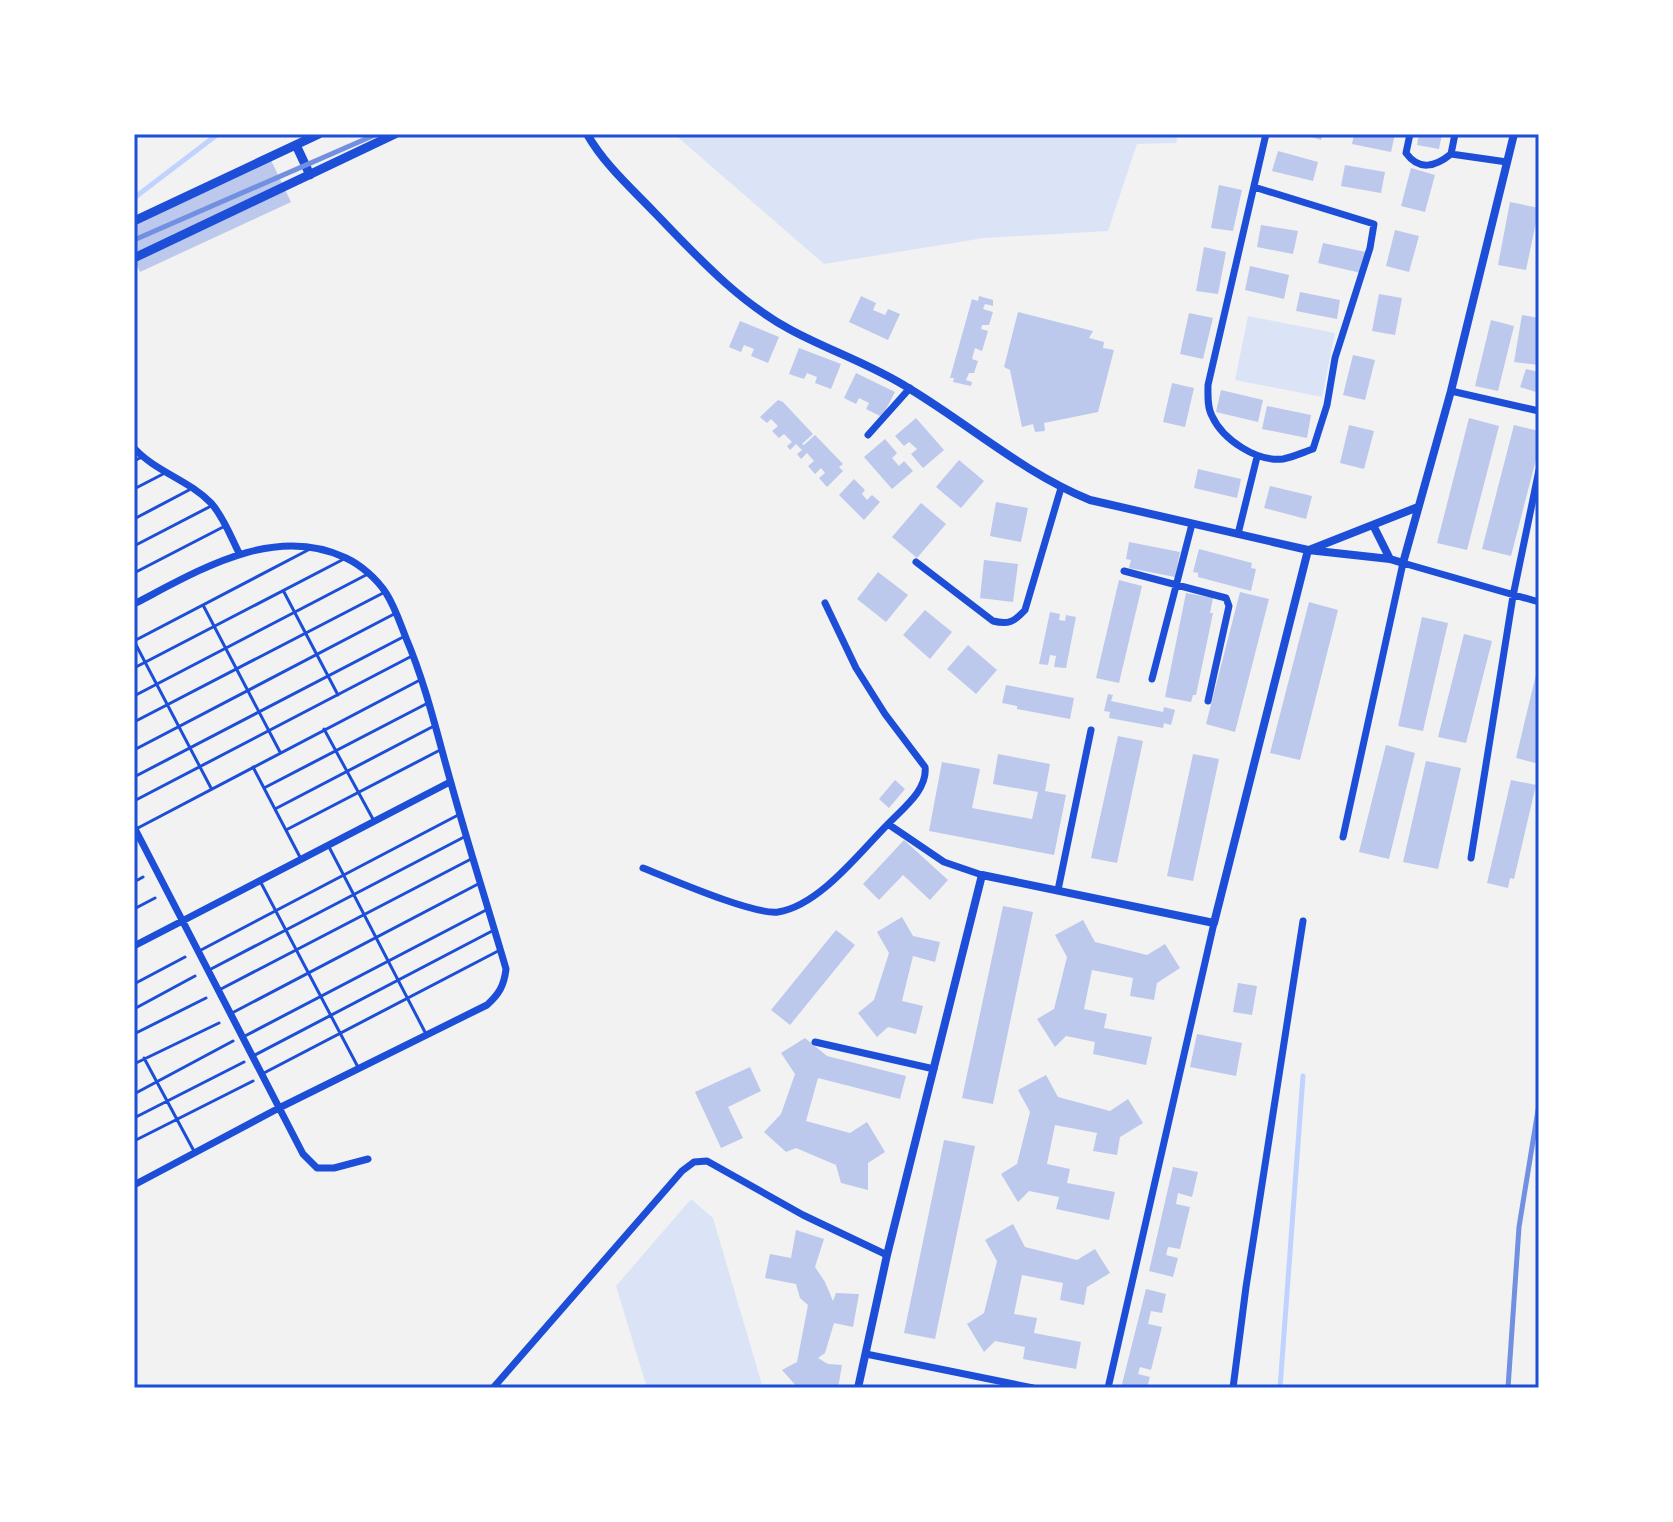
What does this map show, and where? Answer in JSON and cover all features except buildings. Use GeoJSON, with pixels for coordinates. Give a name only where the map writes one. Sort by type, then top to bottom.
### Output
{"type":"FeatureCollection","features":[{"type":"Feature","properties":{"kind":"main road"},"geometry":{"type":"LineString","coordinates":[[134,221],[319,134]]}},
{"type":"Feature","properties":{"kind":"main road"},"geometry":{"type":"LineString","coordinates":[[134,258],[395,134]]}},
{"type":"Feature","properties":{"kind":"main road"},"geometry":{"type":"LineString","coordinates":[[296,145],[310,175]]}},
{"type":"Feature","properties":{"kind":"street"},"geometry":{"type":"LineString","coordinates":[[587,134],[596,150],[638,196],[715,275],[753,305],[789,329],[910,388],[1061,488],[1090,500],[1308,550],[1390,559],[1539,602]]}},
{"type":"Feature","properties":{"kind":"street"},"geometry":{"type":"LineString","coordinates":[[1254,187],[1374,224],[1370,248],[1335,358],[1327,405],[1313,449],[1284,459],[1257,457],[1221,429],[1211,415],[1208,401],[1208,385],[1266,134]]}},
{"type":"Feature","properties":{"kind":"street"},"geometry":{"type":"LineString","coordinates":[[1410,134],[1406,153],[1412,162],[1425,166],[1439,164],[1451,154],[1455,134]]}},
{"type":"Feature","properties":{"kind":"street"},"geometry":{"type":"LineString","coordinates":[[1343,837],[1403,563],[1451,391],[1514,134]]}},
{"type":"Feature","properties":{"kind":"street"},"geometry":{"type":"LineString","coordinates":[[1451,154],[1507,162]]}},
{"type":"Feature","properties":{"kind":"street"},"geometry":{"type":"LineString","coordinates":[[868,435],[910,388]]}},
{"type":"Feature","properties":{"kind":"street"},"geometry":{"type":"LineString","coordinates":[[1451,391],[1539,411]]}},
{"type":"Feature","properties":{"kind":"street"},"geometry":{"type":"LineString","coordinates":[[134,448],[142,457],[193,488],[213,505],[239,553]]}},
{"type":"Feature","properties":{"kind":"street"},"geometry":{"type":"LineString","coordinates":[[1238,534],[1257,457]]}},
{"type":"Feature","properties":{"kind":"street"},"geometry":{"type":"LineString","coordinates":[[1471,858],[1513,596],[1539,470]]}},
{"type":"Feature","properties":{"kind":"street"},"geometry":{"type":"LineString","coordinates":[[916,562],[993,621],[1004,624],[1015,621],[1025,610],[1061,488]]}},
{"type":"Feature","properties":{"kind":"street"},"geometry":{"type":"LineString","coordinates":[[1308,550],[1418,507]]}},
{"type":"Feature","properties":{"kind":"street"},"geometry":{"type":"LineString","coordinates":[[1152,679],[1192,524]]}},
{"type":"Feature","properties":{"kind":"street"},"geometry":{"type":"LineString","coordinates":[[1373,525],[1390,559]]}},
{"type":"Feature","properties":{"kind":"street"},"geometry":{"type":"LineString","coordinates":[[134,604],[214,563],[239,553],[266,549],[310,549],[346,558],[369,573],[385,592],[396,613],[423,678],[450,782],[506,969],[498,996],[487,1005],[279,1108],[134,1185]]}},
{"type":"Feature","properties":{"kind":"street"},"geometry":{"type":"LineString","coordinates":[[1108,1388],[1214,923],[1308,550]]}},
{"type":"Feature","properties":{"kind":"street"},"geometry":{"type":"LineString","coordinates":[[1124,571],[1226,598],[1229,606],[1208,701]]}},
{"type":"Feature","properties":{"kind":"street"},"geometry":{"type":"LineString","coordinates":[[643,868],[748,908],[777,912],[819,893],[921,787],[925,781],[925,767],[885,714],[856,668],[825,603]]}},
{"type":"Feature","properties":{"kind":"street"},"geometry":{"type":"LineString","coordinates":[[1058,890],[1091,730]]}},
{"type":"Feature","properties":{"kind":"street"},"geometry":{"type":"LineString","coordinates":[[134,946],[450,782]]}},
{"type":"Feature","properties":{"kind":"street"},"geometry":{"type":"LineString","coordinates":[[888,824],[944,862],[982,875],[1214,923]]}},
{"type":"Feature","properties":{"kind":"street"},"geometry":{"type":"LineString","coordinates":[[135,828],[303,1154],[317,1168],[334,1168],[368,1159]]}},
{"type":"Feature","properties":{"kind":"street"},"geometry":{"type":"LineString","coordinates":[[858,1388],[887,1255],[982,875]]}},
{"type":"Feature","properties":{"kind":"street"},"geometry":{"type":"LineString","coordinates":[[1233,1388],[1303,921]]}},
{"type":"Feature","properties":{"kind":"street"},"geometry":{"type":"LineString","coordinates":[[815,1042],[934,1069]]}},
{"type":"Feature","properties":{"kind":"street"},"geometry":{"type":"LineString","coordinates":[[493,1388],[682,1171],[694,1162],[707,1161],[803,1215],[887,1255]]}},
{"type":"Feature","properties":{"kind":"street"},"geometry":{"type":"LineString","coordinates":[[866,1354],[1033,1388]]}},
{"type":"Feature","properties":{"kind":"lane"},"geometry":{"type":"LineString","coordinates":[[134,461],[142,457]]}},
{"type":"Feature","properties":{"kind":"lane"},"geometry":{"type":"LineString","coordinates":[[134,489],[165,473]]}},
{"type":"Feature","properties":{"kind":"lane"},"geometry":{"type":"LineString","coordinates":[[134,519],[193,488]]}},
{"type":"Feature","properties":{"kind":"lane"},"geometry":{"type":"LineString","coordinates":[[134,546],[213,505]]}},
{"type":"Feature","properties":{"kind":"lane"},"geometry":{"type":"LineString","coordinates":[[134,573],[225,526]]}},
{"type":"Feature","properties":{"kind":"lane"},"geometry":{"type":"LineString","coordinates":[[211,788],[134,641],[310,549]]}},
{"type":"Feature","properties":{"kind":"lane"},"geometry":{"type":"LineString","coordinates":[[134,668],[346,558]]}},
{"type":"Feature","properties":{"kind":"lane"},"geometry":{"type":"LineString","coordinates":[[134,696],[369,573]]}},
{"type":"Feature","properties":{"kind":"lane"},"geometry":{"type":"LineString","coordinates":[[283,590],[338,695]]}},
{"type":"Feature","properties":{"kind":"lane"},"geometry":{"type":"LineString","coordinates":[[134,722],[385,592]]}},
{"type":"Feature","properties":{"kind":"lane"},"geometry":{"type":"LineString","coordinates":[[203,605],[280,752]]}},
{"type":"Feature","properties":{"kind":"lane"},"geometry":{"type":"LineString","coordinates":[[134,750],[396,613]]}},
{"type":"Feature","properties":{"kind":"lane"},"geometry":{"type":"LineString","coordinates":[[134,777],[405,636]]}},
{"type":"Feature","properties":{"kind":"lane"},"geometry":{"type":"LineString","coordinates":[[134,801],[414,656]]}},
{"type":"Feature","properties":{"kind":"lane"},"geometry":{"type":"LineString","coordinates":[[135,828],[423,678]]}},
{"type":"Feature","properties":{"kind":"lane"},"geometry":{"type":"LineString","coordinates":[[264,788],[430,702]]}},
{"type":"Feature","properties":{"kind":"lane"},"geometry":{"type":"LineString","coordinates":[[275,809],[436,725]]}},
{"type":"Feature","properties":{"kind":"lane"},"geometry":{"type":"LineString","coordinates":[[324,729],[374,821]]}},
{"type":"Feature","properties":{"kind":"lane"},"geometry":{"type":"LineString","coordinates":[[286,830],[442,749]]}},
{"type":"Feature","properties":{"kind":"lane"},"geometry":{"type":"LineString","coordinates":[[253,766],[301,859]]}},
{"type":"Feature","properties":{"kind":"lane"},"geometry":{"type":"LineString","coordinates":[[198,951],[460,814]]}},
{"type":"Feature","properties":{"kind":"lane"},"geometry":{"type":"LineString","coordinates":[[208,971],[466,836]]}},
{"type":"Feature","properties":{"kind":"lane"},"geometry":{"type":"LineString","coordinates":[[328,845],[426,1035]]}},
{"type":"Feature","properties":{"kind":"lane"},"geometry":{"type":"LineString","coordinates":[[218,991],[473,858]]}},
{"type":"Feature","properties":{"kind":"lane"},"geometry":{"type":"LineString","coordinates":[[134,882],[143,877]]}},
{"type":"Feature","properties":{"kind":"lane"},"geometry":{"type":"LineString","coordinates":[[260,880],[359,1069]]}},
{"type":"Feature","properties":{"kind":"lane"},"geometry":{"type":"LineString","coordinates":[[230,1013],[480,883]]}},
{"type":"Feature","properties":{"kind":"lane"},"geometry":{"type":"LineString","coordinates":[[134,909],[155,898]]}},
{"type":"Feature","properties":{"kind":"lane"},"geometry":{"type":"LineString","coordinates":[[242,1037],[488,909]]}},
{"type":"Feature","properties":{"kind":"lane"},"geometry":{"type":"LineString","coordinates":[[253,1057],[494,930]]}},
{"type":"Feature","properties":{"kind":"lane"},"geometry":{"type":"LineString","coordinates":[[262,1075],[500,950]]}},
{"type":"Feature","properties":{"kind":"lane"},"geometry":{"type":"LineString","coordinates":[[134,984],[185,957]]}},
{"type":"Feature","properties":{"kind":"lane"},"geometry":{"type":"LineString","coordinates":[[134,1009],[195,976]]}},
{"type":"Feature","properties":{"kind":"lane"},"geometry":{"type":"LineString","coordinates":[[134,1034],[206,998]]}},
{"type":"Feature","properties":{"kind":"lane"},"geometry":{"type":"LineString","coordinates":[[134,1064],[219,1023]]}},
{"type":"Feature","properties":{"kind":"lane"},"geometry":{"type":"LineString","coordinates":[[134,1094],[233,1041]]}},
{"type":"Feature","properties":{"kind":"lane"},"geometry":{"type":"LineString","coordinates":[[144,1058],[195,1153]]}},
{"type":"Feature","properties":{"kind":"lane"},"geometry":{"type":"LineString","coordinates":[[134,1118],[244,1062]]}},
{"type":"Feature","properties":{"kind":"lane"},"geometry":{"type":"LineString","coordinates":[[134,1141],[253,1081]]}},
{"type":"Feature","properties":{"kind":"shaded area"},"geometry":{"type":"Polygon","coordinates":[[[674,134],[1178,134],[1176,143],[1137,144],[1108,231],[984,238],[824,264],[674,134]]]}},
{"type":"Feature","properties":{"kind":"shaded area"},"geometry":{"type":"Polygon","coordinates":[[[1248,316],[1335,333],[1322,397],[1235,380],[1248,316]]]}},
{"type":"Feature","properties":{"kind":"shaded area"},"geometry":{"type":"Polygon","coordinates":[[[691,1199],[713,1218],[763,1388],[647,1388],[616,1286],[691,1199]]]}},
{"type":"Feature","properties":{"kind":"waterway"},"geometry":{"type":"LineString","coordinates":[[134,198],[218,134]]}},
{"type":"Feature","properties":{"kind":"waterway"},"geometry":{"type":"LineString","coordinates":[[1280,1388],[1303,1076]]}},
{"type":"Feature","properties":{"kind":"railway"},"geometry":{"type":"LineString","coordinates":[[134,240],[377,134]]}},
{"type":"Feature","properties":{"kind":"railway"},"geometry":{"type":"LineString","coordinates":[[1508,1388],[1519,1227],[1539,1104]]}}]}
